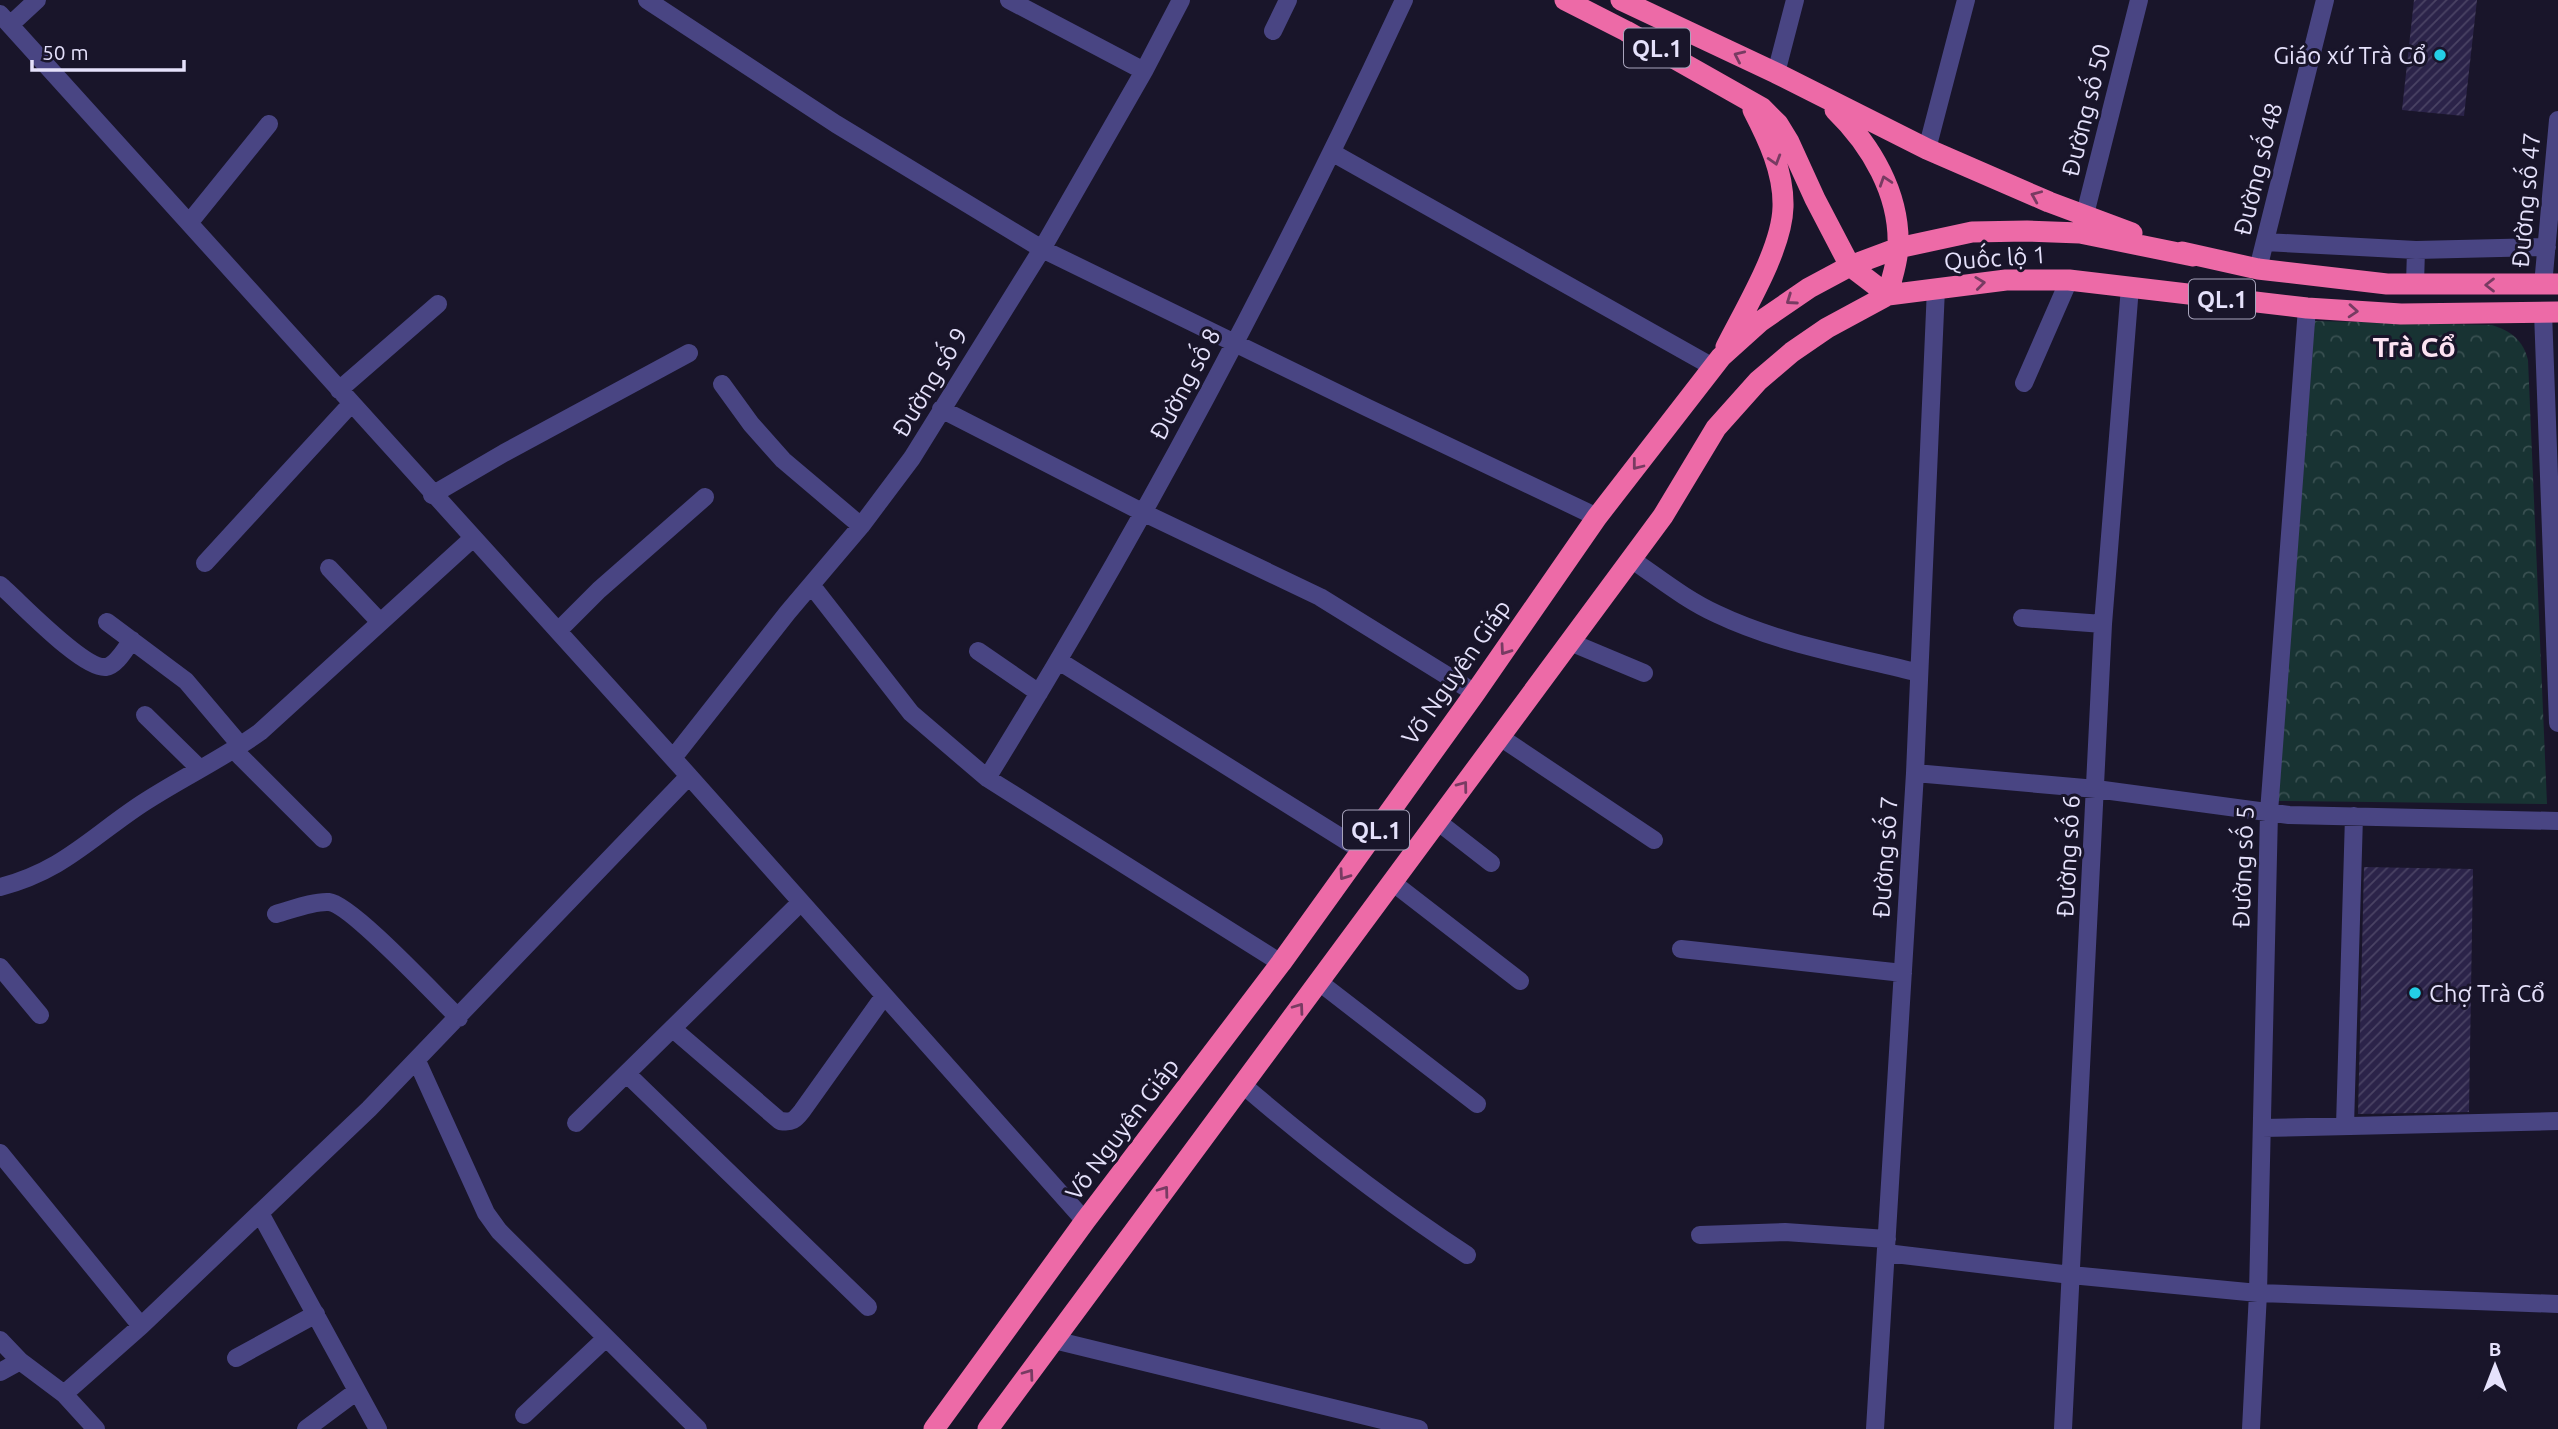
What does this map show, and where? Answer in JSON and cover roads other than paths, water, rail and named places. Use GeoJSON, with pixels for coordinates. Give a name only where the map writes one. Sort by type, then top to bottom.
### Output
{"type":"FeatureCollection","features":[{"type":"Feature","properties":{"kind":"highway","name":"QL.1"},"geometry":{"type":"LineString","coordinates":[[988,1429],[1663,516],[1716,428],[1758,381],[1792,352],[1827,328],[1888,295],[1850,266],[1789,142],[1778,124],[1762,108],[1626,31],[1565,0]]}},
{"type":"Feature","properties":{"kind":"highway","name":"QL.1"},"geometry":{"type":"LineString","coordinates":[[1627,2],[2082,224],[2193,256],[2258,269],[2387,284],[2550,285]]}},
{"type":"Feature","properties":{"kind":"highway"},"geometry":{"type":"LineString","coordinates":[[1822,96],[1855,130],[1883,173],[1897,219],[1898,248],[1888,295]]}},
{"type":"Feature","properties":{"kind":"highway"},"geometry":{"type":"LineString","coordinates":[[1717,362],[1764,271],[1783,208],[1779,175],[1768,138],[1746,99]]}},
{"type":"Feature","properties":{"kind":"highway","name":"Võ Nguyên Giáp"},"geometry":{"type":"LineString","coordinates":[[934,1429],[1085,1222],[1281,962],[1475,693],[1597,517],[1717,362],[1761,321],[1809,288],[1850,266],[1898,248],[1972,232],[2082,224]]}},
{"type":"Feature","properties":{"kind":"highway","name":"Quốc lộ 1"},"geometry":{"type":"LineString","coordinates":[[1888,295],[2006,280],[2069,280],[2307,308],[2401,314],[2551,312]]}},
{"type":"Feature","properties":{"kind":"street"},"geometry":{"type":"LineString","coordinates":[[37,0],[5,19],[432,495],[673,758],[1085,1222]]}},
{"type":"Feature","properties":{"kind":"street"},"geometry":{"type":"LineString","coordinates":[[646,0],[836,124],[1042,249],[1597,517]]}},
{"type":"Feature","properties":{"kind":"street"},"geometry":{"type":"LineString","coordinates":[[1009,0],[1144,71]]}},
{"type":"Feature","properties":{"kind":"street","name":"Đường số 9"},"geometry":{"type":"LineString","coordinates":[[673,758],[861,526],[912,458],[1042,249],[1144,71],[1181,0]]}},
{"type":"Feature","properties":{"kind":"street"},"geometry":{"type":"LineString","coordinates":[[1273,31],[1288,0]]}},
{"type":"Feature","properties":{"kind":"street","name":"Đường số 8"},"geometry":{"type":"LineString","coordinates":[[987,778],[1059,661],[1144,513],[1333,153],[1404,0]]}},
{"type":"Feature","properties":{"kind":"street"},"geometry":{"type":"LineString","coordinates":[[1776,73],[1795,0]]}},
{"type":"Feature","properties":{"kind":"street"},"geometry":{"type":"LineString","coordinates":[[1927,149],[1966,0]]}},
{"type":"Feature","properties":{"kind":"street","name":"Đường số 50"},"geometry":{"type":"LineString","coordinates":[[2082,224],[2139,0]]}},
{"type":"Feature","properties":{"kind":"street","name":"Đường số 48"},"geometry":{"type":"LineString","coordinates":[[2258,269],[2325,0]]}},
{"type":"Feature","properties":{"kind":"street","name":"Đường số 47"},"geometry":{"type":"LineString","coordinates":[[2550,285],[2547,247],[2558,120]]}},
{"type":"Feature","properties":{"kind":"street"},"geometry":{"type":"LineString","coordinates":[[189,223],[269,124]]}},
{"type":"Feature","properties":{"kind":"street"},"geometry":{"type":"LineString","coordinates":[[1333,153],[1717,362]]}},
{"type":"Feature","properties":{"kind":"street"},"geometry":{"type":"LineString","coordinates":[[2265,242],[2416,250],[2547,247]]}},
{"type":"Feature","properties":{"kind":"street"},"geometry":{"type":"LineString","coordinates":[[2415,284],[2416,250]]}},
{"type":"Feature","properties":{"kind":"street"},"geometry":{"type":"LineString","coordinates":[[2024,383],[2069,280]]}},
{"type":"Feature","properties":{"kind":"street","name":"Đường số 6"},"geometry":{"type":"LineString","coordinates":[[2063,1429],[2103,624],[2130,287]]}},
{"type":"Feature","properties":{"kind":"street","name":"Đường số 7"},"geometry":{"type":"LineString","coordinates":[[1875,1429],[1915,772],[1936,288]]}},
{"type":"Feature","properties":{"kind":"street"},"geometry":{"type":"LineString","coordinates":[[205,563],[345,397],[438,304]]}},
{"type":"Feature","properties":{"kind":"street","name":"Đường số 5"},"geometry":{"type":"LineString","coordinates":[[2251,1429],[2258,1293],[2269,812],[2307,308]]}},
{"type":"Feature","properties":{"kind":"street"},"geometry":{"type":"LineString","coordinates":[[2551,312],[2558,723]]}},
{"type":"Feature","properties":{"kind":"street"},"geometry":{"type":"LineString","coordinates":[[432,495],[689,353]]}},
{"type":"Feature","properties":{"kind":"street"},"geometry":{"type":"LineString","coordinates":[[722,384],[751,424],[783,460],[861,526]]}},
{"type":"Feature","properties":{"kind":"street"},"geometry":{"type":"LineString","coordinates":[[941,409],[1144,513],[1320,597],[1475,693]]}},
{"type":"Feature","properties":{"kind":"street"},"geometry":{"type":"LineString","coordinates":[[558,631],[599,590],[705,497]]}},
{"type":"Feature","properties":{"kind":"street"},"geometry":{"type":"LineString","coordinates":[[0,887],[33,877],[62,862],[139,806],[260,732],[473,538]]}},
{"type":"Feature","properties":{"kind":"street"},"geometry":{"type":"LineString","coordinates":[[1631,559],[1718,615],[1759,630],[1919,673]]}},
{"type":"Feature","properties":{"kind":"street"},"geometry":{"type":"LineString","coordinates":[[329,568],[380,622]]}},
{"type":"Feature","properties":{"kind":"street"},"geometry":{"type":"LineString","coordinates":[[0,585],[64,645],[94,665],[103,668],[110,666],[131,640]]}},
{"type":"Feature","properties":{"kind":"street"},"geometry":{"type":"LineString","coordinates":[[812,586],[911,713],[987,778],[1281,962]]}},
{"type":"Feature","properties":{"kind":"street"},"geometry":{"type":"LineString","coordinates":[[2022,618],[2103,624]]}},
{"type":"Feature","properties":{"kind":"street"},"geometry":{"type":"LineString","coordinates":[[107,622],[186,681],[237,748],[323,839]]}},
{"type":"Feature","properties":{"kind":"street"},"geometry":{"type":"LineString","coordinates":[[1570,642],[1644,673]]}},
{"type":"Feature","properties":{"kind":"street"},"geometry":{"type":"LineString","coordinates":[[978,651],[1040,693]]}},
{"type":"Feature","properties":{"kind":"street"},"geometry":{"type":"LineString","coordinates":[[1059,661],[1361,850]]}},
{"type":"Feature","properties":{"kind":"street"},"geometry":{"type":"LineString","coordinates":[[145,715],[200,769]]}},
{"type":"Feature","properties":{"kind":"street"},"geometry":{"type":"LineString","coordinates":[[1500,737],[1654,840]]}},
{"type":"Feature","properties":{"kind":"street"},"geometry":{"type":"LineString","coordinates":[[1915,772],[2096,789],[2269,812],[2558,821]]}},
{"type":"Feature","properties":{"kind":"street"},"geometry":{"type":"LineString","coordinates":[[64,1394],[141,1326],[417,1062],[689,776]]}},
{"type":"Feature","properties":{"kind":"street"},"geometry":{"type":"LineString","coordinates":[[2345,1126],[2354,816]]}},
{"type":"Feature","properties":{"kind":"street"},"geometry":{"type":"LineString","coordinates":[[1437,821],[1491,863]]}},
{"type":"Feature","properties":{"kind":"street"},"geometry":{"type":"LineString","coordinates":[[1392,882],[1520,981]]}},
{"type":"Feature","properties":{"kind":"street"},"geometry":{"type":"LineString","coordinates":[[276,914],[326,902],[335,904],[367,929],[459,1018]]}},
{"type":"Feature","properties":{"kind":"street"},"geometry":{"type":"LineString","coordinates":[[576,1123],[801,902]]}},
{"type":"Feature","properties":{"kind":"street"},"geometry":{"type":"LineString","coordinates":[[1681,949],[1903,973]]}},
{"type":"Feature","properties":{"kind":"street"},"geometry":{"type":"LineString","coordinates":[[0,967],[40,1015]]}},
{"type":"Feature","properties":{"kind":"street"},"geometry":{"type":"LineString","coordinates":[[1319,982],[1477,1104]]}},
{"type":"Feature","properties":{"kind":"street"},"geometry":{"type":"LineString","coordinates":[[673,1029],[780,1121],[794,1121],[884,996]]}},
{"type":"Feature","properties":{"kind":"street"},"geometry":{"type":"LineString","coordinates":[[417,1062],[486,1213],[499,1231],[698,1429]]}},
{"type":"Feature","properties":{"kind":"street"},"geometry":{"type":"LineString","coordinates":[[626,1074],[868,1307]]}},
{"type":"Feature","properties":{"kind":"street"},"geometry":{"type":"LineString","coordinates":[[1242,1085],[1309,1142],[1467,1255]]}},
{"type":"Feature","properties":{"kind":"street"},"geometry":{"type":"LineString","coordinates":[[2262,1128],[2558,1121]]}},
{"type":"Feature","properties":{"kind":"street"},"geometry":{"type":"LineString","coordinates":[[0,1153],[141,1326]]}},
{"type":"Feature","properties":{"kind":"street"},"geometry":{"type":"LineString","coordinates":[[260,1213],[378,1429]]}},
{"type":"Feature","properties":{"kind":"street"},"geometry":{"type":"LineString","coordinates":[[1700,1235],[1785,1232],[2071,1275],[2258,1293],[2558,1304]]}},
{"type":"Feature","properties":{"kind":"street"},"geometry":{"type":"LineString","coordinates":[[236,1358],[316,1314]]}},
{"type":"Feature","properties":{"kind":"street"},"geometry":{"type":"LineString","coordinates":[[524,1415],[606,1338]]}},
{"type":"Feature","properties":{"kind":"street"},"geometry":{"type":"LineString","coordinates":[[0,1340],[20,1360],[64,1394],[96,1429]]}},
{"type":"Feature","properties":{"kind":"street"},"geometry":{"type":"LineString","coordinates":[[1054,1340],[1419,1429]]}},
{"type":"Feature","properties":{"kind":"street"},"geometry":{"type":"LineString","coordinates":[[0,1372],[20,1360]]}},
{"type":"Feature","properties":{"kind":"street"},"geometry":{"type":"LineString","coordinates":[[306,1429],[357,1391]]}},
{"type":"Feature","properties":{"kind":"place","name":"Giáo xứ Trà Cổ"},"geometry":{"type":"Point","coordinates":[2440,55]}},
{"type":"Feature","properties":{"kind":"place","name":"Chợ Trà Cổ"},"geometry":{"type":"Point","coordinates":[2415,993]}},
{"type":"Feature","properties":{"kind":"district","name":"Trà Cổ"},"geometry":{"type":"Point","coordinates":[2414,346]}}]}
